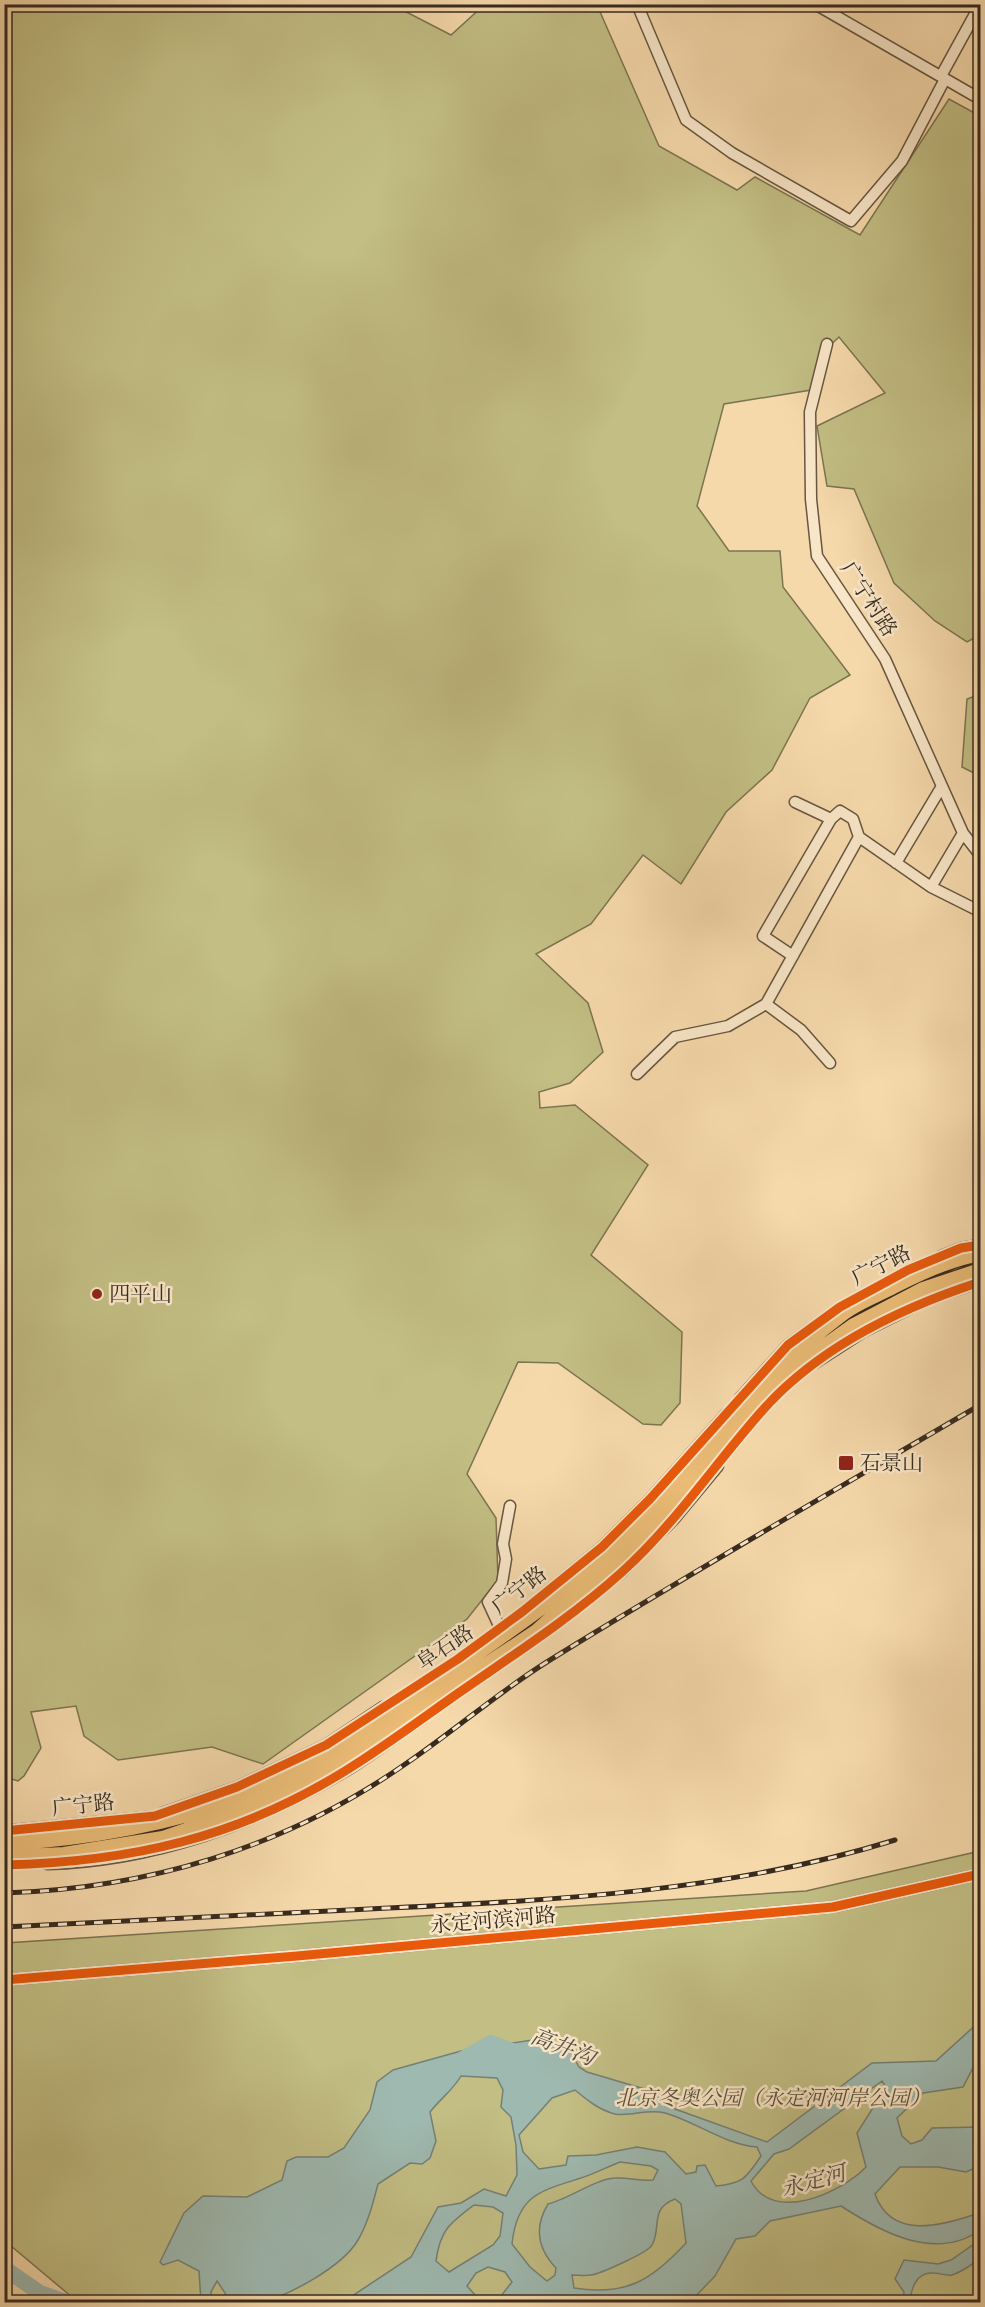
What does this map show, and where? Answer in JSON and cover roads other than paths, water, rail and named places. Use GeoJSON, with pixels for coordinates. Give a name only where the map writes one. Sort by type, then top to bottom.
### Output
{"type":"FeatureCollection","features":[{"type":"Feature","properties":{"kind":"highway","name":"阜石路"},"geometry":{"type":"LineString","coordinates":[[4,1843],[62,1839],[157,1822],[243,1796],[329,1753],[528,1618],[606,1555],[658,1504],[747,1400],[794,1352],[844,1312],[913,1275],[965,1255],[981,1253]]}},
{"type":"Feature","properties":{"kind":"highway","name":"阜石路"},"geometry":{"type":"LineString","coordinates":[[4,1858],[64,1856],[162,1839],[249,1809],[337,1765],[537,1632],[614,1563],[668,1510],[777,1387],[804,1362],[854,1326],[923,1290],[981,1271]]}},
{"type":"Feature","properties":{"kind":"street"},"geometry":{"type":"LineString","coordinates":[[637,4],[686,120],[732,153],[851,221],[902,161],[981,5]]}},
{"type":"Feature","properties":{"kind":"street"},"geometry":{"type":"LineString","coordinates":[[814,4],[981,99]]}},
{"type":"Feature","properties":{"kind":"street","name":"广宁村路"},"geometry":{"type":"LineString","coordinates":[[826,344],[810,412],[811,500],[817,556],[885,659],[963,833],[981,855]]}},
{"type":"Feature","properties":{"kind":"street"},"geometry":{"type":"LineString","coordinates":[[896,863],[942,786]]}},
{"type":"Feature","properties":{"kind":"street"},"geometry":{"type":"LineString","coordinates":[[795,802],[831,819]]}},
{"type":"Feature","properties":{"kind":"street"},"geometry":{"type":"LineString","coordinates":[[793,956],[763,936],[831,819],[840,811],[853,819],[859,837],[931,887],[975,909],[981,904]]}},
{"type":"Feature","properties":{"kind":"street"},"geometry":{"type":"LineString","coordinates":[[931,887],[963,833]]}},
{"type":"Feature","properties":{"kind":"street"},"geometry":{"type":"LineString","coordinates":[[637,1074],[675,1037],[728,1026],[766,1004],[859,837]]}},
{"type":"Feature","properties":{"kind":"street"},"geometry":{"type":"LineString","coordinates":[[766,1004],[801,1030],[830,1063]]}},
{"type":"Feature","properties":{"kind":"street","name":"广宁路"},"geometry":{"type":"LineString","coordinates":[[4,1831],[155,1816],[237,1787],[326,1745],[458,1659],[602,1546],[650,1499],[788,1346],[840,1307],[908,1270],[961,1248],[981,1245]]}},
{"type":"Feature","properties":{"kind":"street"},"geometry":{"type":"LineString","coordinates":[[4,1865],[70,1863],[171,1847],[255,1818],[344,1772],[542,1635],[622,1572],[674,1519],[761,1412],[814,1364],[863,1332],[929,1299],[981,1282]]}},
{"type":"Feature","properties":{"kind":"street"},"geometry":{"type":"LineString","coordinates":[[500,1628],[488,1602],[502,1583],[506,1559],[503,1544],[510,1506]]}},
{"type":"Feature","properties":{"kind":"street","name":"永定河滨河路"},"geometry":{"type":"LineString","coordinates":[[4,1980],[833,1907],[981,1874]]}},
{"type":"Feature","properties":{"kind":"water"},"geometry":{"type":"Polygon","coordinates":[[[980,2021],[980,2054],[963,2087],[923,2093],[897,2118],[902,2136],[911,2144],[922,2140],[932,2128],[980,2127],[980,2166],[966,2172],[938,2167],[900,2167],[875,2194],[882,2209],[893,2218],[905,2224],[918,2226],[948,2222],[976,2214],[980,2210],[980,2230],[963,2239],[945,2243],[909,2240],[873,2225],[841,2206],[770,2221],[755,2236],[736,2239],[715,2276],[690,2302],[557,2302],[546,2298],[536,2302],[422,2300],[415,2302],[343,2302],[411,2257],[438,2207],[461,2203],[484,2189],[506,2196],[517,2175],[516,2145],[511,2117],[501,2107],[503,2090],[497,2078],[461,2076],[430,2112],[436,2141],[430,2158],[422,2164],[410,2163],[378,2184],[358,2240],[340,2260],[314,2279],[285,2294],[252,2303],[231,2302],[217,2281],[211,2292],[212,2302],[201,2302],[199,2271],[178,2260],[163,2265],[160,2262],[184,2213],[203,2196],[247,2197],[282,2180],[287,2161],[296,2157],[328,2157],[344,2148],[370,2110],[377,2082],[393,2070],[461,2051],[539,2039],[569,2049],[579,2067],[587,2072],[658,2093],[675,2109],[767,2142],[872,2063],[936,2061],[980,2021]],[[882,2081],[789,2149],[774,2154],[751,2181],[761,2194],[775,2201],[807,2200],[841,2186],[866,2167],[857,2133],[886,2087],[882,2081]],[[575,2090],[552,2098],[519,2135],[523,2152],[539,2169],[566,2165],[568,2156],[596,2155],[637,2147],[665,2152],[686,2174],[696,2172],[697,2166],[705,2165],[716,2186],[739,2181],[752,2170],[761,2156],[757,2147],[733,2142],[665,2113],[652,2111],[615,2114],[598,2107],[575,2090]],[[620,2162],[542,2192],[525,2205],[519,2215],[512,2244],[530,2267],[547,2281],[555,2275],[556,2268],[545,2253],[540,2238],[541,2221],[548,2204],[607,2179],[653,2180],[658,2170],[651,2166],[620,2162]],[[675,2199],[662,2208],[655,2238],[649,2248],[596,2274],[572,2275],[574,2288],[609,2290],[623,2287],[636,2283],[661,2267],[686,2243],[681,2204],[675,2199]],[[474,2205],[452,2222],[443,2234],[436,2261],[449,2272],[493,2245],[500,2236],[503,2213],[493,2207],[474,2205]],[[488,2267],[476,2273],[467,2286],[476,2296],[497,2301],[512,2282],[505,2272],[488,2267]]]}},
{"type":"Feature","properties":{"kind":"water"},"geometry":{"type":"Polygon","coordinates":[[[980,2240],[980,2257],[974,2262],[952,2275],[927,2273],[922,2275],[913,2287],[910,2302],[903,2302],[904,2292],[895,2279],[904,2260],[938,2264],[951,2260],[980,2240]]]}},
{"type":"Feature","properties":{"kind":"waterway","name":"高井沟"},"geometry":{"type":"LineString","coordinates":[[463,2059],[491,2043],[520,2054]]}},
{"type":"Feature","properties":{"kind":"waterway","name":"高井沟"},"geometry":{"type":"LineString","coordinates":[[4,2268],[40,2293],[66,2302]]}},
{"type":"Feature","properties":{"kind":"railway"},"geometry":{"type":"LineString","coordinates":[[4,1893],[57,1890],[161,1873],[212,1859],[309,1820],[356,1796],[401,1767],[512,1685],[550,1660],[980,1405]]}},
{"type":"Feature","properties":{"kind":"railway"},"geometry":{"type":"LineString","coordinates":[[4,1927],[453,1905],[645,1890],[771,1871],[895,1840]]}},
{"type":"Feature","properties":{"kind":"place","name":"四平山"},"geometry":{"type":"Point","coordinates":[97,1294]}},
{"type":"Feature","properties":{"kind":"place","name":"石景山"},"geometry":{"type":"Point","coordinates":[846,1463]}},
{"type":"Feature","properties":{"kind":"park label","name":"北京冬奥公园（永定河河岸公园）"},"geometry":{"type":"Point","coordinates":[773,2098]}},
{"type":"Feature","properties":{"kind":"water label","name":"永定河"},"geometry":{"type":"Point","coordinates":[813,2180]}}]}
